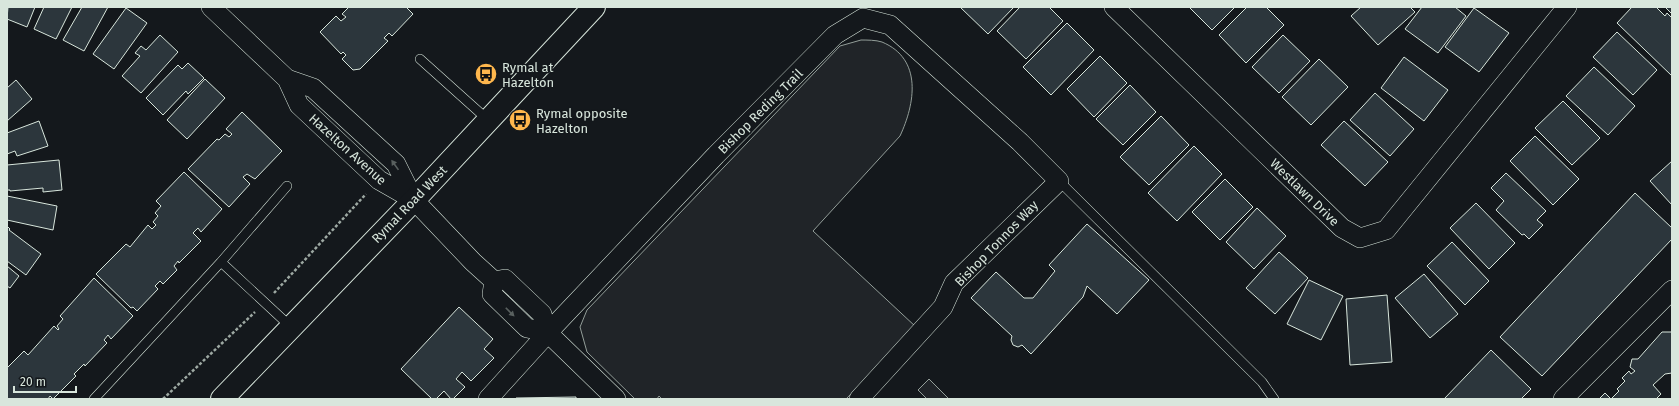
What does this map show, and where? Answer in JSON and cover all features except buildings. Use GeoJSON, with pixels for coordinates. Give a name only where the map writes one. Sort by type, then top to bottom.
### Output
{"type":"FeatureCollection","features":[{"type":"Feature","properties":{"kind":"main road","name":"Rymal Road West"},"geometry":{"type":"LineString","coordinates":[[222,399],[414,200],[594,7]]}},
{"type":"Feature","properties":{"kind":"street","name":"Hazelton Avenue"},"geometry":{"type":"LineString","coordinates":[[211,7],[287,79],[299,105],[379,180],[414,200]]}},
{"type":"Feature","properties":{"kind":"street","name":"Westlawn Drive"},"geometry":{"type":"LineString","coordinates":[[1114,7],[1342,228],[1360,238],[1386,230],[1560,9]]}},
{"type":"Feature","properties":{"kind":"street","name":"Bishop Reding Trail"},"geometry":{"type":"LineString","coordinates":[[488,399],[548,332],[716,155],[835,35],[863,18],[890,25],[1020,142],[1058,181]]}},
{"type":"Feature","properties":{"kind":"street","name":"Hazelton Avenue"},"geometry":{"type":"LineString","coordinates":[[287,79],[313,88],[396,164],[414,200]]}},
{"type":"Feature","properties":{"kind":"street","name":"Bishop Tonnos Way"},"geometry":{"type":"LineString","coordinates":[[859,399],[943,307],[954,283],[1058,181]]}},
{"type":"Feature","properties":{"kind":"street"},"geometry":{"type":"LineString","coordinates":[[414,200],[473,262],[494,281],[505,279],[542,314],[548,332],[616,399]]}},
{"type":"Feature","properties":{"kind":"street"},"geometry":{"type":"LineString","coordinates":[[1563,399],[1672,290]]}},
{"type":"Feature","properties":{"kind":"lane"},"geometry":{"type":"LineString","coordinates":[[420,59],[488,120]]}},
{"type":"Feature","properties":{"kind":"lane"},"geometry":{"type":"LineString","coordinates":[[1058,181],[1262,382],[1274,399]]}},
{"type":"Feature","properties":{"kind":"lane"},"geometry":{"type":"LineString","coordinates":[[94,399],[221,262],[287,186]]}},
{"type":"Feature","properties":{"kind":"lane"},"geometry":{"type":"LineString","coordinates":[[221,262],[291,327]]}},
{"type":"Feature","properties":{"kind":"path"},"geometry":{"type":"LineString","coordinates":[[163,399],[265,303],[379,180]]}},
{"type":"Feature","properties":{"kind":"shaded area"},"geometry":{"type":"Polygon","coordinates":[[[861,40],[874,40],[882,42],[895,50],[904,59],[910,71],[912,83],[912,97],[909,110],[900,136],[813,231],[916,327],[846,399],[662,399],[659,396],[657,399],[635,399],[587,352],[580,327],[587,310],[840,46],[861,40]]]}},
{"type":"Feature","properties":{"kind":"shaded area"},"geometry":{"type":"Polygon","coordinates":[[[929,379],[949,399],[927,399],[918,390],[929,379]]]}},
{"type":"Feature","properties":{"kind":"place","name":"Rymal at Hazelton"},"geometry":{"type":"Point","coordinates":[486,74]}},
{"type":"Feature","properties":{"kind":"place","name":"Rymal opposite Hazelton"},"geometry":{"type":"Point","coordinates":[520,120]}}]}
